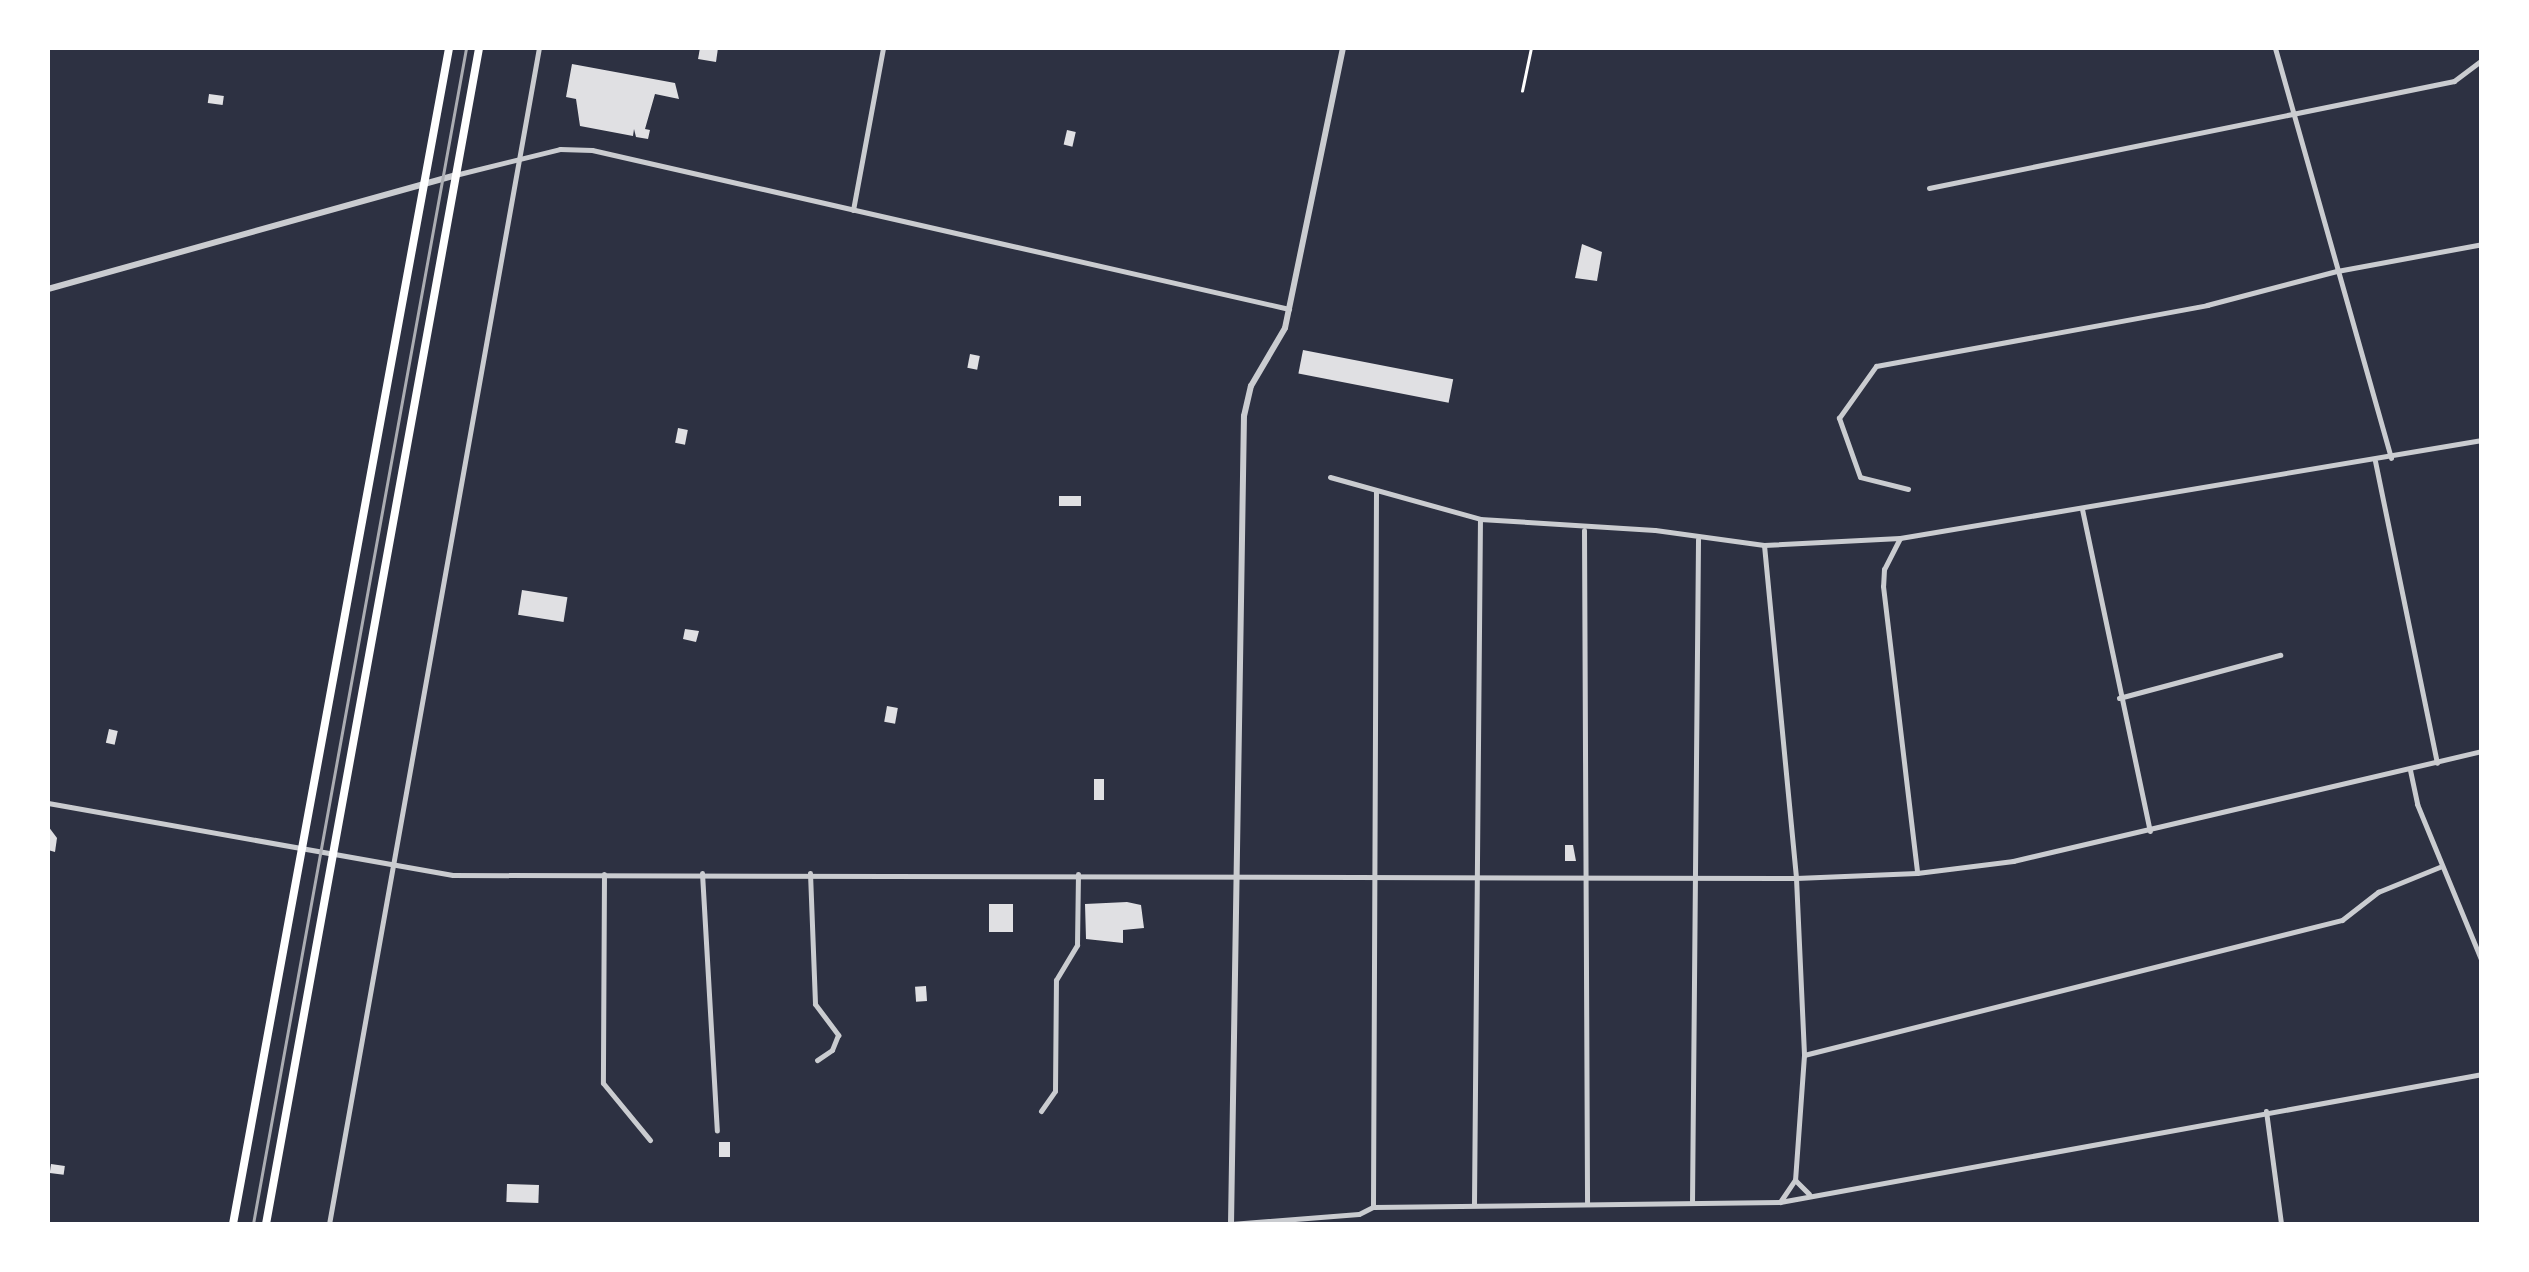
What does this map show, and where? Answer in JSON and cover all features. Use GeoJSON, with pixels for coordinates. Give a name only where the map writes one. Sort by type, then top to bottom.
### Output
{"type":"FeatureCollection","features":[{"type":"Feature","properties":{"kind":"main road"},"geometry":{"type":"LineString","coordinates":[[233,1224],[449,48]]}},
{"type":"Feature","properties":{"kind":"main road"},"geometry":{"type":"LineString","coordinates":[[266,1224],[330,852],[371,664],[479,48]]}},
{"type":"Feature","properties":{"kind":"street"},"geometry":{"type":"LineString","coordinates":[[329,1224],[539,48]]}},
{"type":"Feature","properties":{"kind":"street"},"geometry":{"type":"LineString","coordinates":[[853,210],[883,48]]}},
{"type":"Feature","properties":{"kind":"street"},"geometry":{"type":"LineString","coordinates":[[1343,48],[1290,310],[1275,352],[1251,386],[1244,416],[1231,1224],[1359,1214],[1372,1207],[1474,1204],[1497,1210],[1587,1204],[1780,1202],[2482,1074]]}},
{"type":"Feature","properties":{"kind":"street"},"geometry":{"type":"LineString","coordinates":[[2275,48],[2390,458]]}},
{"type":"Feature","properties":{"kind":"street"},"geometry":{"type":"LineString","coordinates":[[1930,188],[2292,110],[2454,80],[2482,60]]}},
{"type":"Feature","properties":{"kind":"street"},"geometry":{"type":"LineString","coordinates":[[48,289],[521,157],[592,150],[1290,310]]}},
{"type":"Feature","properties":{"kind":"street"},"geometry":{"type":"LineString","coordinates":[[1908,489],[1860,478],[1839,418],[1876,366],[2207,305],[2337,271],[2482,244]]}},
{"type":"Feature","properties":{"kind":"street"},"geometry":{"type":"LineString","coordinates":[[1330,477],[1480,519],[1584,530],[1655,530],[1698,539],[1764,545],[1900,538],[2482,440]]}},
{"type":"Feature","properties":{"kind":"street"},"geometry":{"type":"LineString","coordinates":[[2374,460],[2437,763]]}},
{"type":"Feature","properties":{"kind":"street"},"geometry":{"type":"LineString","coordinates":[[1372,1207],[1376,492]]}},
{"type":"Feature","properties":{"kind":"street"},"geometry":{"type":"LineString","coordinates":[[2082,509],[2150,831]]}},
{"type":"Feature","properties":{"kind":"street"},"geometry":{"type":"LineString","coordinates":[[1474,1204],[1480,519]]}},
{"type":"Feature","properties":{"kind":"street"},"geometry":{"type":"LineString","coordinates":[[1584,530],[1587,1204]]}},
{"type":"Feature","properties":{"kind":"street"},"geometry":{"type":"LineString","coordinates":[[1900,538],[1889,555],[1883,586],[1918,873]]}},
{"type":"Feature","properties":{"kind":"street"},"geometry":{"type":"LineString","coordinates":[[1692,1203],[1698,539]]}},
{"type":"Feature","properties":{"kind":"street"},"geometry":{"type":"LineString","coordinates":[[1764,545],[1796,878],[1804,1056],[1795,1180],[1780,1202]]}},
{"type":"Feature","properties":{"kind":"street"},"geometry":{"type":"LineString","coordinates":[[2119,698],[2280,656]]}},
{"type":"Feature","properties":{"kind":"street"},"geometry":{"type":"LineString","coordinates":[[48,803],[453,875],[1796,878],[1918,873],[2150,831],[2482,751]]}},
{"type":"Feature","properties":{"kind":"street"},"geometry":{"type":"LineString","coordinates":[[2410,770],[2442,866],[2482,962]]}},
{"type":"Feature","properties":{"kind":"street"},"geometry":{"type":"LineString","coordinates":[[1804,1056],[2342,920],[2378,892],[2442,866]]}},
{"type":"Feature","properties":{"kind":"street"},"geometry":{"type":"LineString","coordinates":[[810,873],[815,1004],[838,1035],[832,1050],[817,1060]]}},
{"type":"Feature","properties":{"kind":"street"},"geometry":{"type":"LineString","coordinates":[[604,874],[603,1084],[650,1140]]}},
{"type":"Feature","properties":{"kind":"street"},"geometry":{"type":"LineString","coordinates":[[702,874],[717,1130]]}},
{"type":"Feature","properties":{"kind":"street"},"geometry":{"type":"LineString","coordinates":[[1040,1110],[1055,1091],[1056,980],[1076,945],[1078,874]]}},
{"type":"Feature","properties":{"kind":"street"},"geometry":{"type":"LineString","coordinates":[[2266,1111],[2281,1224]]}},
{"type":"Feature","properties":{"kind":"street"},"geometry":{"type":"LineString","coordinates":[[1795,1180],[1810,1194]]}},
{"type":"Feature","properties":{"kind":"path"},"geometry":{"type":"LineString","coordinates":[[1522,91],[1531,48]]}},
{"type":"Feature","properties":{"kind":"building"},"geometry":{"type":"Polygon","coordinates":[[[700,48],[718,48],[716,62],[698,59],[700,48]]]}},
{"type":"Feature","properties":{"kind":"building"},"geometry":{"type":"Polygon","coordinates":[[[572,64],[675,83],[679,99],[655,94],[645,129],[650,130],[648,139],[636,137],[634,129],[633,136],[580,126],[576,99],[566,97],[572,64]]]}},
{"type":"Feature","properties":{"kind":"building"},"geometry":{"type":"Polygon","coordinates":[[[209,94],[224,96],[223,105],[208,103],[209,94]]]}},
{"type":"Feature","properties":{"kind":"building"},"geometry":{"type":"Polygon","coordinates":[[[1067,130],[1076,132],[1072,147],[1064,145],[1067,130]]]}},
{"type":"Feature","properties":{"kind":"building"},"geometry":{"type":"Polygon","coordinates":[[[1582,244],[1602,252],[1597,281],[1575,278],[1582,244]]]}},
{"type":"Feature","properties":{"kind":"building"},"geometry":{"type":"Polygon","coordinates":[[[1303,350],[1453,379],[1449,403],[1298,374],[1303,350]]]}},
{"type":"Feature","properties":{"kind":"building"},"geometry":{"type":"Polygon","coordinates":[[[970,354],[980,356],[977,370],[967,368],[970,354]]]}},
{"type":"Feature","properties":{"kind":"building"},"geometry":{"type":"Polygon","coordinates":[[[678,428],[688,430],[685,445],[675,443],[678,428]]]}},
{"type":"Feature","properties":{"kind":"building"},"geometry":{"type":"Polygon","coordinates":[[[1059,496],[1081,496],[1081,506],[1059,506],[1059,496]]]}},
{"type":"Feature","properties":{"kind":"building"},"geometry":{"type":"Polygon","coordinates":[[[522,590],[567,597],[564,622],[518,615],[522,590]]]}},
{"type":"Feature","properties":{"kind":"building"},"geometry":{"type":"Polygon","coordinates":[[[685,629],[699,631],[696,642],[683,639],[685,629]]]}},
{"type":"Feature","properties":{"kind":"building"},"geometry":{"type":"Polygon","coordinates":[[[887,706],[898,708],[895,724],[884,722],[887,706]]]}},
{"type":"Feature","properties":{"kind":"building"},"geometry":{"type":"Polygon","coordinates":[[[109,729],[118,731],[115,745],[106,743],[109,729]]]}},
{"type":"Feature","properties":{"kind":"building"},"geometry":{"type":"Polygon","coordinates":[[[1094,779],[1104,779],[1104,800],[1094,800],[1094,779]]]}},
{"type":"Feature","properties":{"kind":"building"},"geometry":{"type":"Polygon","coordinates":[[[48,826],[57,838],[55,852],[48,850],[48,826]]]}},
{"type":"Feature","properties":{"kind":"building"},"geometry":{"type":"Polygon","coordinates":[[[1565,845],[1573,845],[1576,861],[1565,861],[1565,845]]]}},
{"type":"Feature","properties":{"kind":"building"},"geometry":{"type":"Polygon","coordinates":[[[989,904],[1013,904],[1013,932],[989,932],[989,904]]]}},
{"type":"Feature","properties":{"kind":"building"},"geometry":{"type":"Polygon","coordinates":[[[1085,904],[1141,905],[1144,928],[1123,930],[1123,943],[1086,939],[1085,904]]]}},
{"type":"Feature","properties":{"kind":"building"},"geometry":{"type":"Polygon","coordinates":[[[926,986],[927,1001],[916,1002],[915,987],[926,986]]]}},
{"type":"Feature","properties":{"kind":"building"},"geometry":{"type":"Polygon","coordinates":[[[719,1142],[730,1142],[730,1157],[719,1157],[719,1142]]]}},
{"type":"Feature","properties":{"kind":"building"},"geometry":{"type":"Polygon","coordinates":[[[51,1164],[65,1166],[64,1175],[50,1173],[51,1164]]]}},
{"type":"Feature","properties":{"kind":"building"},"geometry":{"type":"Polygon","coordinates":[[[507,1184],[539,1185],[538,1203],[506,1202],[507,1184]]]}},
{"type":"Feature","properties":{"kind":"tram line"},"geometry":{"type":"LineString","coordinates":[[253,1224],[466,48]]}}]}
